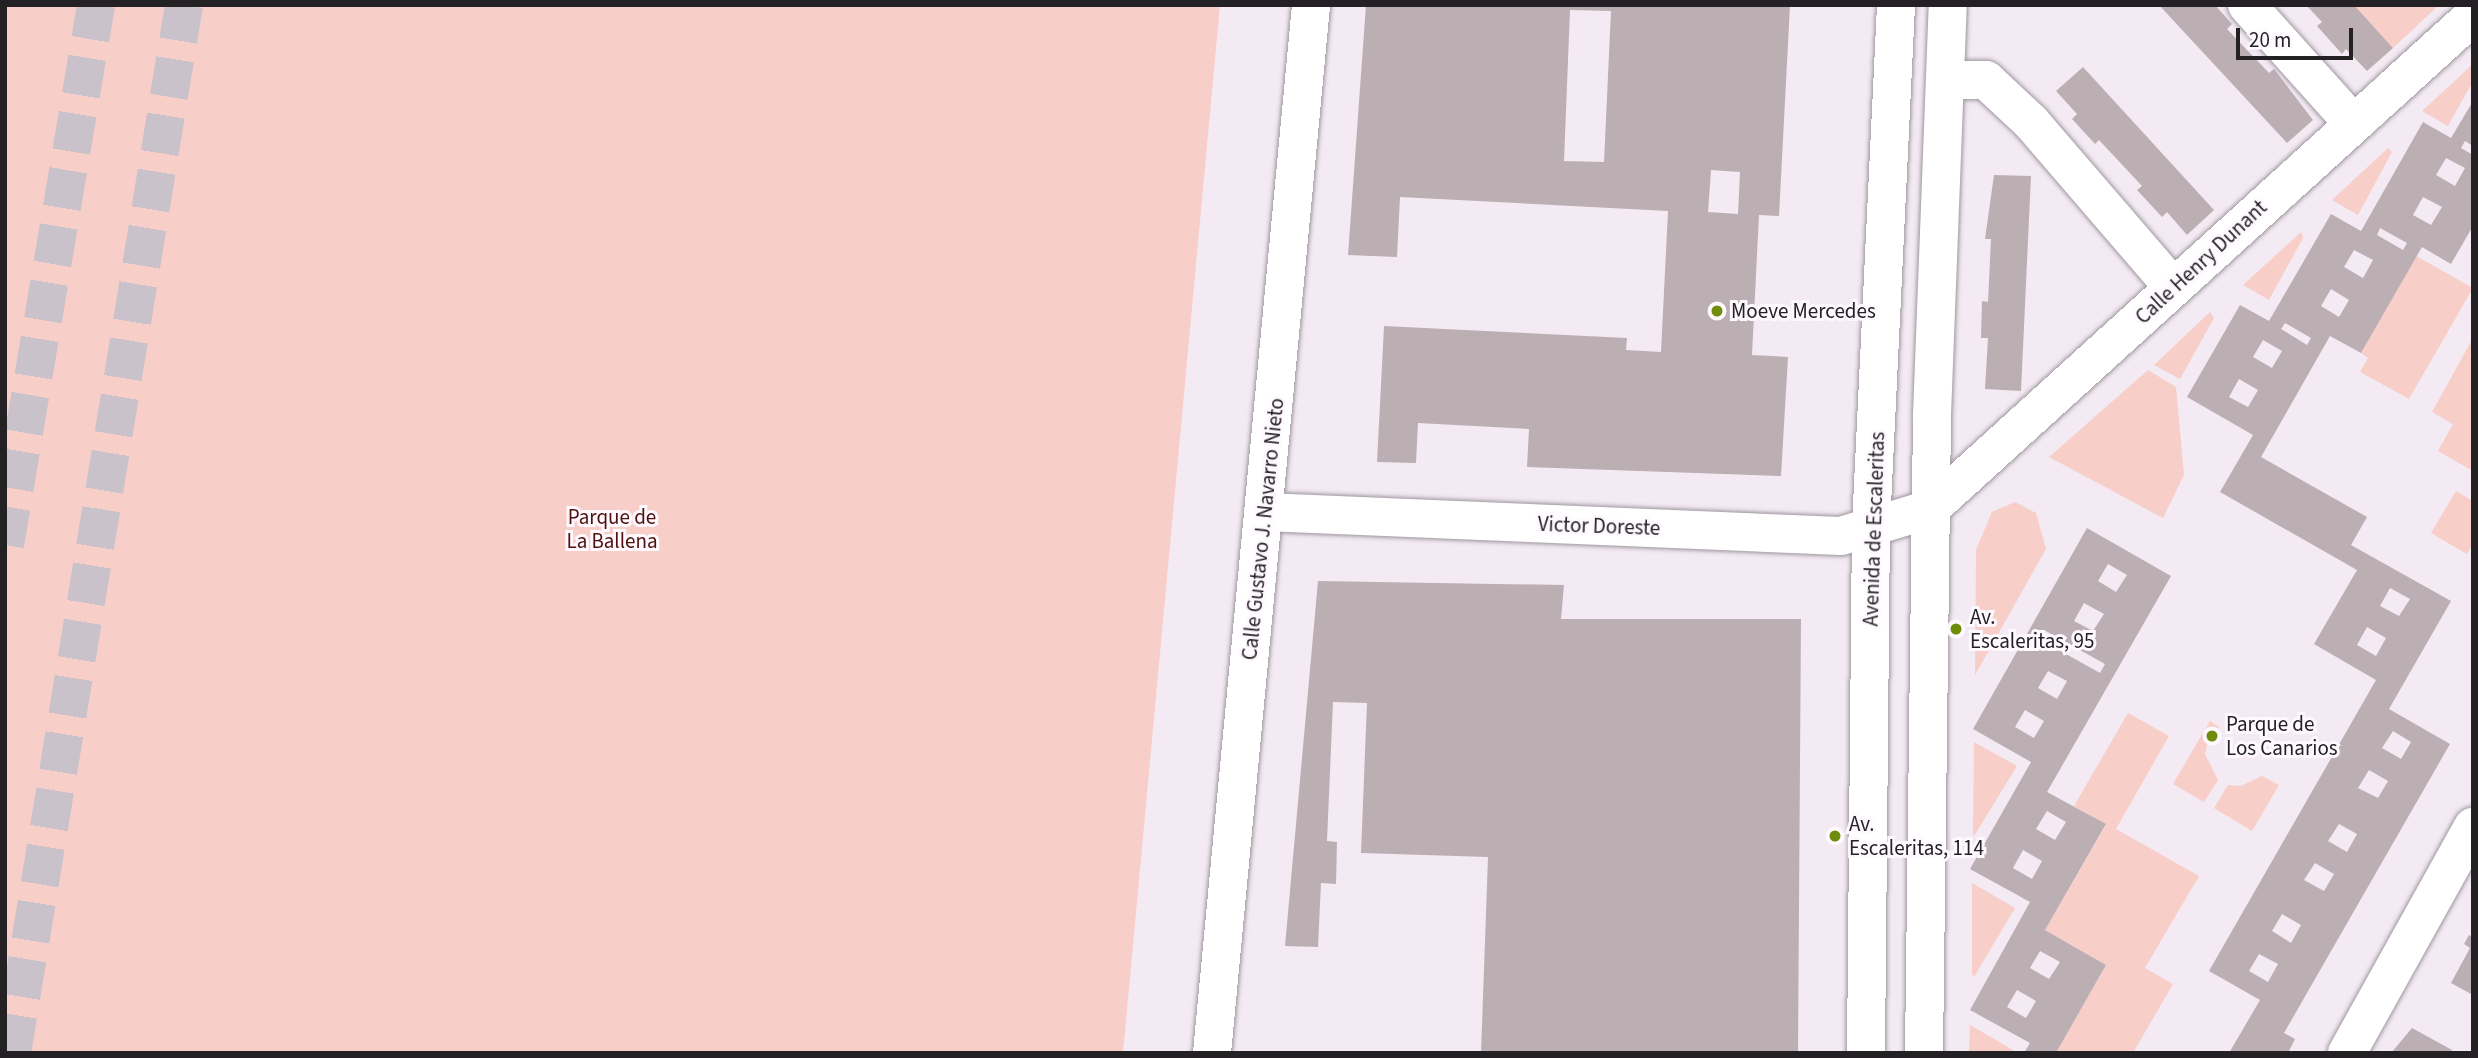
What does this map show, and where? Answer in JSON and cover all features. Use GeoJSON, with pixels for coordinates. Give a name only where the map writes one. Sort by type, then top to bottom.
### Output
{"type":"FeatureCollection","features":[{"type":"Feature","properties":{"kind":"street","name":"Calle Gustavo J. Navarro Nieto"},"geometry":{"type":"LineString","coordinates":[[1212,1053],[1311,5]]}},
{"type":"Feature","properties":{"kind":"street","name":"Avenida de Escaleritas"},"geometry":{"type":"LineString","coordinates":[[1866,1053],[1871,526],[1896,5]]}},
{"type":"Feature","properties":{"kind":"street"},"geometry":{"type":"LineString","coordinates":[[1924,1053],[1930,509],[1948,5]]}},
{"type":"Feature","properties":{"kind":"street"},"geometry":{"type":"LineString","coordinates":[[2247,5],[2353,123]]}},
{"type":"Feature","properties":{"kind":"street","name":"Calle Henry Dunant"},"geometry":{"type":"LineString","coordinates":[[1930,509],[2473,16]]}},
{"type":"Feature","properties":{"kind":"street"},"geometry":{"type":"LineString","coordinates":[[1945,80],[1986,80],[2031,122],[2173,287]]}},
{"type":"Feature","properties":{"kind":"street","name":"Victor Doreste"},"geometry":{"type":"LineString","coordinates":[[1265,512],[1841,536],[1930,509]]}},
{"type":"Feature","properties":{"kind":"street"},"geometry":{"type":"LineString","coordinates":[[2347,1053],[2473,827]]}},
{"type":"Feature","properties":{"kind":"green space","name":"Parque de La Ballena"},"geometry":{"type":"Polygon","coordinates":[[[5,5],[1220,5],[1123,1053],[5,1053],[5,5]]]}},
{"type":"Feature","properties":{"kind":"green space"},"geometry":{"type":"Polygon","coordinates":[[[2354,5],[2439,5],[2393,48],[2354,5]]]}},
{"type":"Feature","properties":{"kind":"green space"},"geometry":{"type":"Polygon","coordinates":[[[2473,64],[2473,81],[2448,126],[2422,111],[2473,64]]]}},
{"type":"Feature","properties":{"kind":"green space"},"geometry":{"type":"Polygon","coordinates":[[[2388,148],[2392,152],[2358,215],[2332,200],[2388,148]]]}},
{"type":"Feature","properties":{"kind":"green space"},"geometry":{"type":"Polygon","coordinates":[[[2301,232],[2303,238],[2269,300],[2243,285],[2301,232]]]}},
{"type":"Feature","properties":{"kind":"green space"},"geometry":{"type":"Polygon","coordinates":[[[2416,256],[2473,288],[2409,399],[2360,372],[2368,358],[2361,353],[2416,256]]]}},
{"type":"Feature","properties":{"kind":"green space"},"geometry":{"type":"Polygon","coordinates":[[[2210,312],[2214,318],[2180,379],[2154,365],[2210,312]]]}},
{"type":"Feature","properties":{"kind":"green space"},"geometry":{"type":"Polygon","coordinates":[[[2473,338],[2473,471],[2438,451],[2453,424],[2432,412],[2473,338]]]}},
{"type":"Feature","properties":{"kind":"green space"},"geometry":{"type":"Polygon","coordinates":[[[2148,370],[2176,387],[2184,475],[2163,518],[2049,457],[2148,370]]]}},
{"type":"Feature","properties":{"kind":"green space"},"geometry":{"type":"Polygon","coordinates":[[[2456,491],[2473,501],[2473,544],[2467,554],[2431,533],[2456,491]]]}},
{"type":"Feature","properties":{"kind":"green space"},"geometry":{"type":"Polygon","coordinates":[[[2015,502],[2036,513],[2046,549],[1975,675],[1976,550],[1992,512],[2015,502]]]}},
{"type":"Feature","properties":{"kind":"green space"},"geometry":{"type":"Polygon","coordinates":[[[2128,713],[2169,736],[2116,829],[2199,876],[2145,968],[2173,984],[2133,1053],[2056,1053],[2106,965],[2045,930],[2106,825],[2074,806],[2128,713]]]}},
{"type":"Feature","properties":{"kind":"green space"},"geometry":{"type":"Polygon","coordinates":[[[2210,721],[2219,727],[2209,737],[2205,754],[2218,780],[2204,802],[2173,784],[2210,721]]]}},
{"type":"Feature","properties":{"kind":"green space"},"geometry":{"type":"Polygon","coordinates":[[[1974,742],[2017,766],[1974,836],[1973,834],[1974,742]]]}},
{"type":"Feature","properties":{"kind":"green space"},"geometry":{"type":"Polygon","coordinates":[[[2262,776],[2279,785],[2252,831],[2214,808],[2228,785],[2241,786],[2262,776]]]}},
{"type":"Feature","properties":{"kind":"green space"},"geometry":{"type":"Polygon","coordinates":[[[1972,883],[2015,908],[1974,977],[1972,975],[1972,883]]]}},
{"type":"Feature","properties":{"kind":"green space"},"geometry":{"type":"Polygon","coordinates":[[[1970,1025],[2013,1050],[2011,1053],[1969,1053],[1970,1025]]]}},
{"type":"Feature","properties":{"kind":"building"},"geometry":{"type":"Polygon","coordinates":[[[1366,5],[1790,5],[1779,216],[1759,215],[1752,355],[1788,357],[1781,476],[1527,467],[1529,429],[1418,423],[1416,463],[1377,462],[1384,326],[1627,338],[1626,350],[1661,352],[1668,211],[1400,197],[1397,257],[1348,255],[1366,5]],[[1570,10],[1564,161],[1604,162],[1611,11],[1570,10]],[[1711,170],[1708,212],[1738,214],[1740,172],[1711,170]]]}},
{"type":"Feature","properties":{"kind":"building"},"geometry":{"type":"Polygon","coordinates":[[[2159,5],[2215,5],[2232,24],[2227,29],[2269,73],[2274,69],[2313,120],[2287,143],[2159,5]]]}},
{"type":"Feature","properties":{"kind":"building"},"geometry":{"type":"Polygon","coordinates":[[[2306,5],[2354,5],[2393,48],[2367,71],[2346,49],[2342,54],[2317,26],[2322,22],[2306,5]]]}},
{"type":"Feature","properties":{"kind":"building"},"geometry":{"type":"Polygon","coordinates":[[[2083,67],[2214,210],[2187,235],[2167,212],[2162,217],[2137,190],[2142,186],[2099,140],[2095,144],[2072,119],[2077,114],[2056,91],[2083,67]]]}},
{"type":"Feature","properties":{"kind":"building"},"geometry":{"type":"Polygon","coordinates":[[[2473,101],[2473,146],[2465,141],[2461,148],[2473,155],[2473,226],[2451,264],[2422,247],[2361,353],[2330,336],[2261,457],[2367,517],[2351,545],[2451,601],[2389,709],[2450,744],[2284,1033],[2295,1039],[2288,1053],[2229,1053],[2260,1000],[2209,971],[2376,680],[2314,644],[2357,570],[2220,492],[2253,435],[2187,397],[2240,305],[2269,321],[2331,214],[2361,231],[2423,122],[2451,138],[2473,101]],[[2446,158],[2436,175],[2455,186],[2465,168],[2446,158]],[[2423,197],[2413,215],[2431,225],[2442,207],[2423,197]],[[2380,228],[2377,235],[2403,250],[2407,243],[2380,228]],[[2354,250],[2344,267],[2363,278],[2373,260],[2354,250]],[[2331,289],[2321,306],[2339,317],[2349,300],[2331,289]],[[2285,323],[2281,329],[2307,345],[2311,338],[2285,323]],[[2263,340],[2253,357],[2272,368],[2282,351],[2263,340]],[[2239,379],[2229,397],[2248,407],[2258,390],[2239,379]],[[2390,588],[2380,606],[2399,616],[2410,599],[2390,588]],[[2367,627],[2357,645],[2376,656],[2386,638],[2367,627]],[[2393,731],[2382,748],[2401,759],[2411,742],[2393,731]],[[2369,770],[2358,788],[2378,798],[2388,781],[2369,770]],[[2339,824],[2328,841],[2347,852],[2357,834],[2339,824]],[[2315,863],[2304,880],[2324,891],[2334,874],[2315,863]],[[2282,914],[2272,931],[2291,943],[2301,925],[2282,914]],[[2259,954],[2249,971],[2268,982],[2278,964],[2259,954]]]}},
{"type":"Feature","properties":{"kind":"building"},"geometry":{"type":"Polygon","coordinates":[[[1994,175],[2031,176],[2021,391],[1985,389],[1988,338],[1981,338],[1982,301],[1988,302],[1991,239],[1985,239],[1994,175]]]}},
{"type":"Feature","properties":{"kind":"building"},"geometry":{"type":"Polygon","coordinates":[[[2087,528],[2171,576],[2047,792],[2106,824],[2045,930],[2106,965],[2056,1053],[2024,1053],[2030,1043],[1970,1010],[2030,902],[1970,869],[2031,762],[1973,729],[2087,528]],[[2108,564],[2098,581],[2116,592],[2127,575],[2108,564]],[[2084,603],[2074,621],[2093,631],[2104,614],[2084,603]],[[2044,630],[2039,639],[2100,673],[2105,664],[2044,630]],[[2048,671],[2038,688],[2057,699],[2067,681],[2048,671]],[[2025,710],[2015,727],[2034,738],[2044,721],[2025,710]],[[2047,811],[2036,829],[2055,840],[2066,822],[2047,811]],[[2023,850],[2013,868],[2032,879],[2042,861],[2023,850]],[[2040,951],[2030,968],[2049,979],[2060,962],[2040,951]],[[2017,990],[2007,1007],[2026,1018],[2036,1001],[2017,990]]]}},
{"type":"Feature","properties":{"kind":"building"},"geometry":{"type":"Polygon","coordinates":[[[1318,581],[1564,585],[1561,619],[1801,619],[1798,1053],[1481,1053],[1488,857],[1361,853],[1367,703],[1333,702],[1327,841],[1337,842],[1336,884],[1321,883],[1318,947],[1285,946],[1318,581]]]}},
{"type":"Feature","properties":{"kind":"building"},"geometry":{"type":"Polygon","coordinates":[[[2469,935],[2473,937],[2473,995],[2451,983],[2470,948],[2464,944],[2469,935]]]}},
{"type":"Feature","properties":{"kind":"building"},"geometry":{"type":"Polygon","coordinates":[[[2412,1028],[2452,1050],[2451,1053],[2392,1052],[2412,1028]]]}},
{"type":"Feature","properties":{"kind":"tunnel"},"geometry":{"type":"LineString","coordinates":[[5,545],[96,5]]}},
{"type":"Feature","properties":{"kind":"tunnel"},"geometry":{"type":"LineString","coordinates":[[12,1053],[184,5]]}},
{"type":"Feature","properties":{"kind":"place","name":"Moeve Mercedes"},"geometry":{"type":"Point","coordinates":[1717,311]}},
{"type":"Feature","properties":{"kind":"place","name":"Av. Escaleritas, 95"},"geometry":{"type":"Point","coordinates":[1956,629]}},
{"type":"Feature","properties":{"kind":"place","name":"Parque de Los Canarios"},"geometry":{"type":"Point","coordinates":[2212,736]}},
{"type":"Feature","properties":{"kind":"place","name":"Av. Escaleritas, 114"},"geometry":{"type":"Point","coordinates":[1835,836]}}]}
